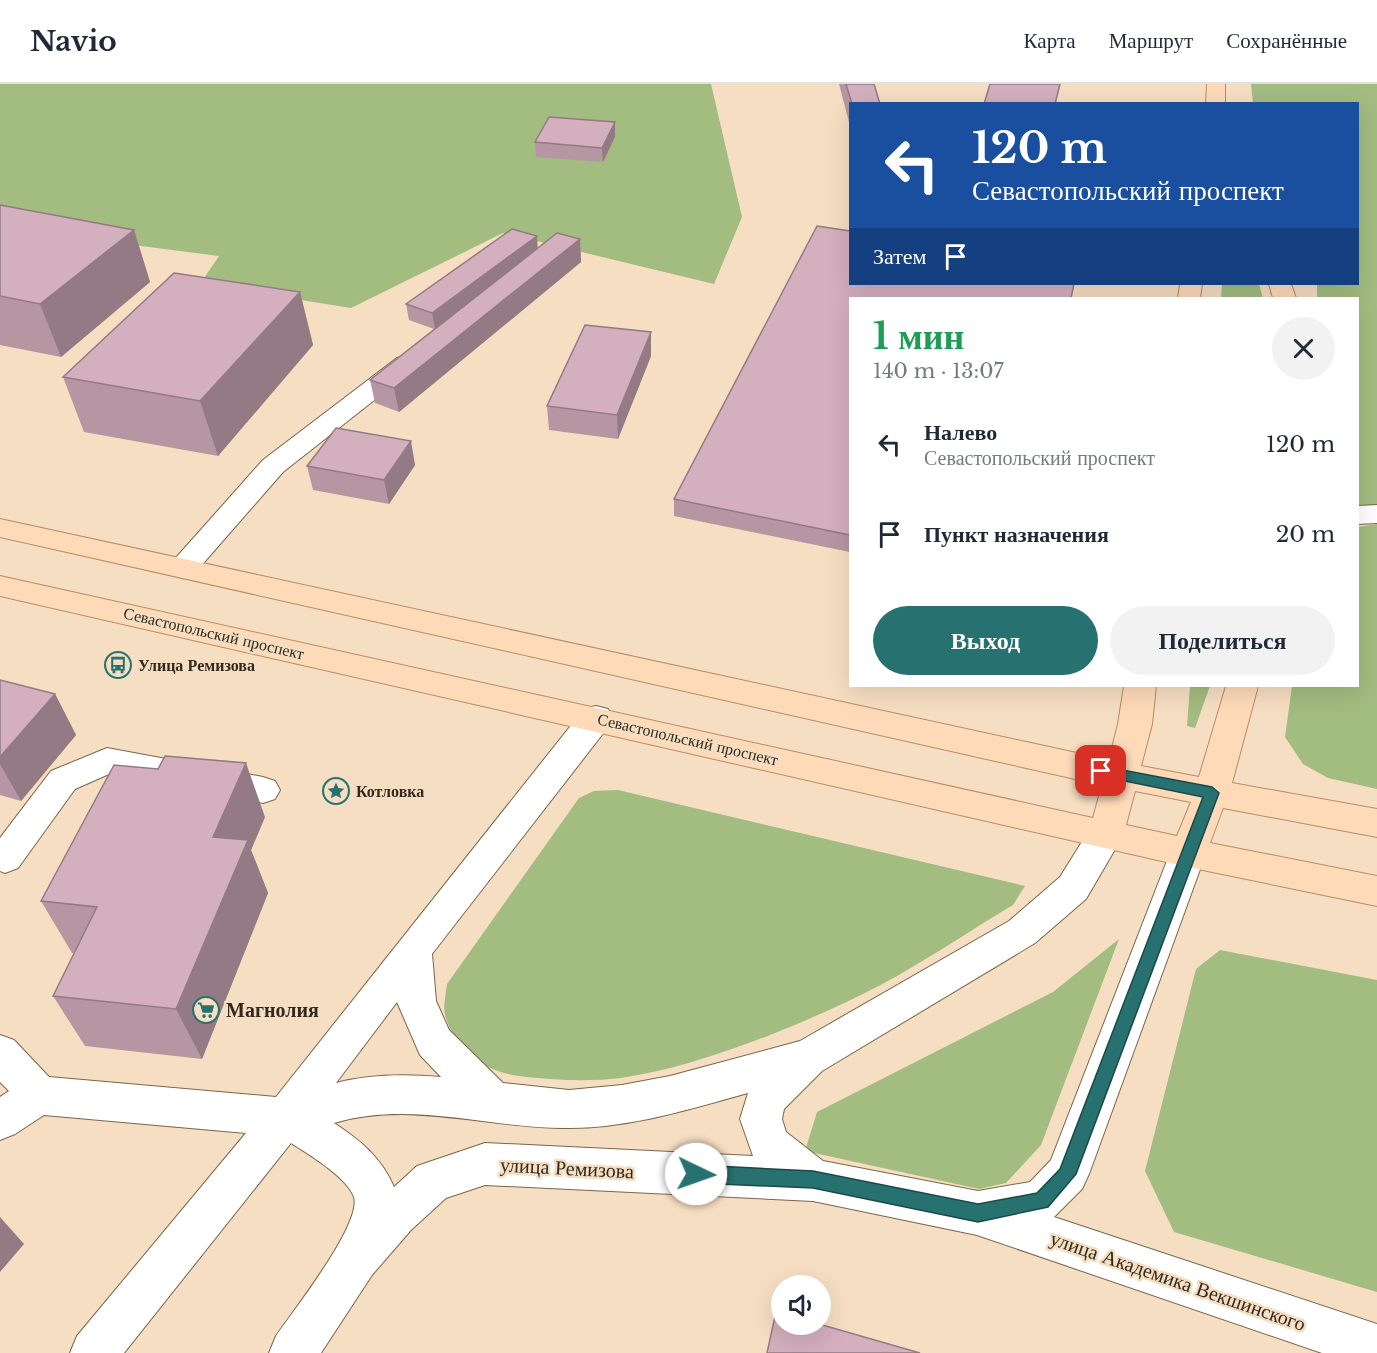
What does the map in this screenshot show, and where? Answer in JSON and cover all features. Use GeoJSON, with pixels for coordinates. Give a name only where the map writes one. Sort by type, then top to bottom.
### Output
{"type":"FeatureCollection","features":[{"type":"Feature","properties":{"kind":"main road"},"geometry":{"type":"LineString","coordinates":[[1215,102],[1216,84]]}},
{"type":"Feature","properties":{"kind":"main road"},"geometry":{"type":"LineString","coordinates":[[0,528],[1122,776],[1377,823]]}},
{"type":"Feature","properties":{"kind":"main road","name":"Севастопольский проспект"},"geometry":{"type":"LineString","coordinates":[[0,586],[596,718],[1188,853],[1377,891]]}},
{"type":"Feature","properties":{"kind":"main road","name":"улица Ремизова"},"geometry":{"type":"LineString","coordinates":[[1106,834],[1135,724],[1140,687]]}},
{"type":"Feature","properties":{"kind":"main road","name":"улица Ремизова"},"geometry":{"type":"LineString","coordinates":[[1188,853],[1212,793],[1242,687]]}},
{"type":"Feature","properties":{"kind":"street"},"geometry":{"type":"LineString","coordinates":[[183,568],[273,466],[423,350]]}},
{"type":"Feature","properties":{"kind":"street"},"geometry":{"type":"LineString","coordinates":[[1359,515],[1377,514]]}},
{"type":"Feature","properties":{"kind":"street"},"geometry":{"type":"LineString","coordinates":[[94,1353],[286,1117],[596,718]]}},
{"type":"Feature","properties":{"kind":"street"},"geometry":{"type":"LineString","coordinates":[[2,862],[63,780],[107,761],[263,790]]}},
{"type":"Feature","properties":{"kind":"street","name":"улица Ремизова"},"geometry":{"type":"LineString","coordinates":[[813,1180],[769,1145],[761,1119],[765,1100],[809,1057],[1022,932],[1073,888],[1106,834]]}},
{"type":"Feature","properties":{"kind":"street","name":"улица Ремизова"},"geometry":{"type":"LineString","coordinates":[[293,1353],[356,1259],[395,1215],[432,1181],[485,1164],[813,1180],[978,1213],[1041,1201],[1067,1174],[1188,853]]}},
{"type":"Feature","properties":{"kind":"street"},"geometry":{"type":"LineString","coordinates":[[413,951],[416,1001],[434,1042],[490,1100]]}},
{"type":"Feature","properties":{"kind":"street"},"geometry":{"type":"LineString","coordinates":[[0,1053],[39,1095]]}},
{"type":"Feature","properties":{"kind":"street","name":"улица Ремизова"},"geometry":{"type":"LineString","coordinates":[[286,1117],[353,1098],[416,1094],[569,1109],[622,1104],[670,1095],[809,1057]]}},
{"type":"Feature","properties":{"kind":"street"},"geometry":{"type":"LineString","coordinates":[[0,1120],[39,1095],[286,1117]]}},
{"type":"Feature","properties":{"kind":"street","name":"улица Ремизова"},"geometry":{"type":"LineString","coordinates":[[286,1117],[342,1151],[370,1180],[377,1209],[356,1259]]}},
{"type":"Feature","properties":{"kind":"street","name":"улица Академика Векшинского"},"geometry":{"type":"LineString","coordinates":[[978,1213],[1377,1348]]}},
{"type":"Feature","properties":{"kind":"green space"},"geometry":{"type":"Polygon","coordinates":[[[0,84],[711,84],[742,217],[714,284],[503,233],[351,308],[200,284],[219,256],[0,228],[0,84]]]}},
{"type":"Feature","properties":{"kind":"green space"},"geometry":{"type":"Polygon","coordinates":[[[1251,84],[1377,84],[1377,508],[1359,509],[1359,297],[1317,297],[1317,285],[1359,285],[1359,102],[1253,102],[1251,84]]]}},
{"type":"Feature","properties":{"kind":"green space"},"geometry":{"type":"Polygon","coordinates":[[[1222,285],[1259,285],[1263,297],[1221,297],[1222,285]]]}},
{"type":"Feature","properties":{"kind":"green space"},"geometry":{"type":"Polygon","coordinates":[[[1377,524],[1377,789],[1328,778],[1303,764],[1285,737],[1292,687],[1359,687],[1359,527],[1377,524]]]}},
{"type":"Feature","properties":{"kind":"green space"},"geometry":{"type":"Polygon","coordinates":[[[1190,687],[1210,687],[1195,728],[1187,726],[1190,687]]]}},
{"type":"Feature","properties":{"kind":"green space"},"geometry":{"type":"Polygon","coordinates":[[[618,790],[1025,886],[1013,905],[880,985],[805,1021],[712,1056],[650,1073],[597,1080],[526,1077],[486,1066],[466,1051],[450,1029],[444,1012],[447,984],[579,798],[594,791],[618,790]]]}},
{"type":"Feature","properties":{"kind":"green space"},"geometry":{"type":"Polygon","coordinates":[[[1119,939],[1041,1145],[1006,1183],[979,1189],[805,1151],[817,1112],[1053,992],[1119,939]]]}},
{"type":"Feature","properties":{"kind":"green space"},"geometry":{"type":"Polygon","coordinates":[[[1220,950],[1377,980],[1377,1292],[1174,1232],[1145,1171],[1196,969],[1220,950]]]}},
{"type":"Feature","properties":{"kind":"building"},"geometry":{"type":"Polygon","coordinates":[[[846,84],[874,84],[879,102],[851,102],[846,84]]]}},
{"type":"Feature","properties":{"kind":"building"},"geometry":{"type":"Polygon","coordinates":[[[990,84],[1060,84],[1056,102],[985,102],[990,84]]]}},
{"type":"Feature","properties":{"kind":"building"},"geometry":{"type":"Polygon","coordinates":[[[549,117],[615,122],[602,148],[535,142],[549,117]]]}},
{"type":"Feature","properties":{"kind":"building"},"geometry":{"type":"Polygon","coordinates":[[[0,205],[134,230],[40,304],[0,296],[0,205]]]}},
{"type":"Feature","properties":{"kind":"building"},"geometry":{"type":"Polygon","coordinates":[[[817,226],[849,231],[849,285],[1074,285],[1071,297],[849,297],[849,535],[674,499],[817,226]]]}},
{"type":"Feature","properties":{"kind":"building"},"geometry":{"type":"Polygon","coordinates":[[[512,229],[537,236],[432,313],[406,304],[512,229]]]}},
{"type":"Feature","properties":{"kind":"building"},"geometry":{"type":"Polygon","coordinates":[[[557,233],[580,239],[394,388],[370,380],[557,233]]]}},
{"type":"Feature","properties":{"kind":"building"},"geometry":{"type":"Polygon","coordinates":[[[174,273],[300,292],[200,401],[63,377],[174,273]]]}},
{"type":"Feature","properties":{"kind":"building"},"geometry":{"type":"Polygon","coordinates":[[[585,325],[651,332],[617,415],[547,406],[585,325]]]}},
{"type":"Feature","properties":{"kind":"building"},"geometry":{"type":"Polygon","coordinates":[[[336,428],[411,441],[384,480],[307,466],[336,428]]]}},
{"type":"Feature","properties":{"kind":"building"},"geometry":{"type":"Polygon","coordinates":[[[0,680],[55,694],[0,757],[0,680]]]}},
{"type":"Feature","properties":{"kind":"building"},"geometry":{"type":"Polygon","coordinates":[[[165,756],[246,763],[213,837],[248,840],[176,1009],[53,996],[97,907],[41,901],[114,765],[158,769],[165,756]]]}},
{"type":"Feature","properties":{"kind":"building"},"geometry":{"type":"Polygon","coordinates":[[[831,1327],[920,1353],[767,1353],[771,1335],[831,1335],[831,1327]]]}},
{"type":"Feature","properties":{"kind":"place","name":"Улица Ремизова"},"geometry":{"type":"Point","coordinates":[118,665]}},
{"type":"Feature","properties":{"kind":"place","name":"Котловка"},"geometry":{"type":"Point","coordinates":[336,791]}},
{"type":"Feature","properties":{"kind":"place","name":"Магнолия"},"geometry":{"type":"Point","coordinates":[206,1010]}},
{"type":"Feature","properties":{"kind":"route"},"geometry":{"type":"LineString","coordinates":[[696,1174],[813,1180],[978,1213],[1041,1201],[1067,1174],[1212,793],[1101,771]]}}]}
